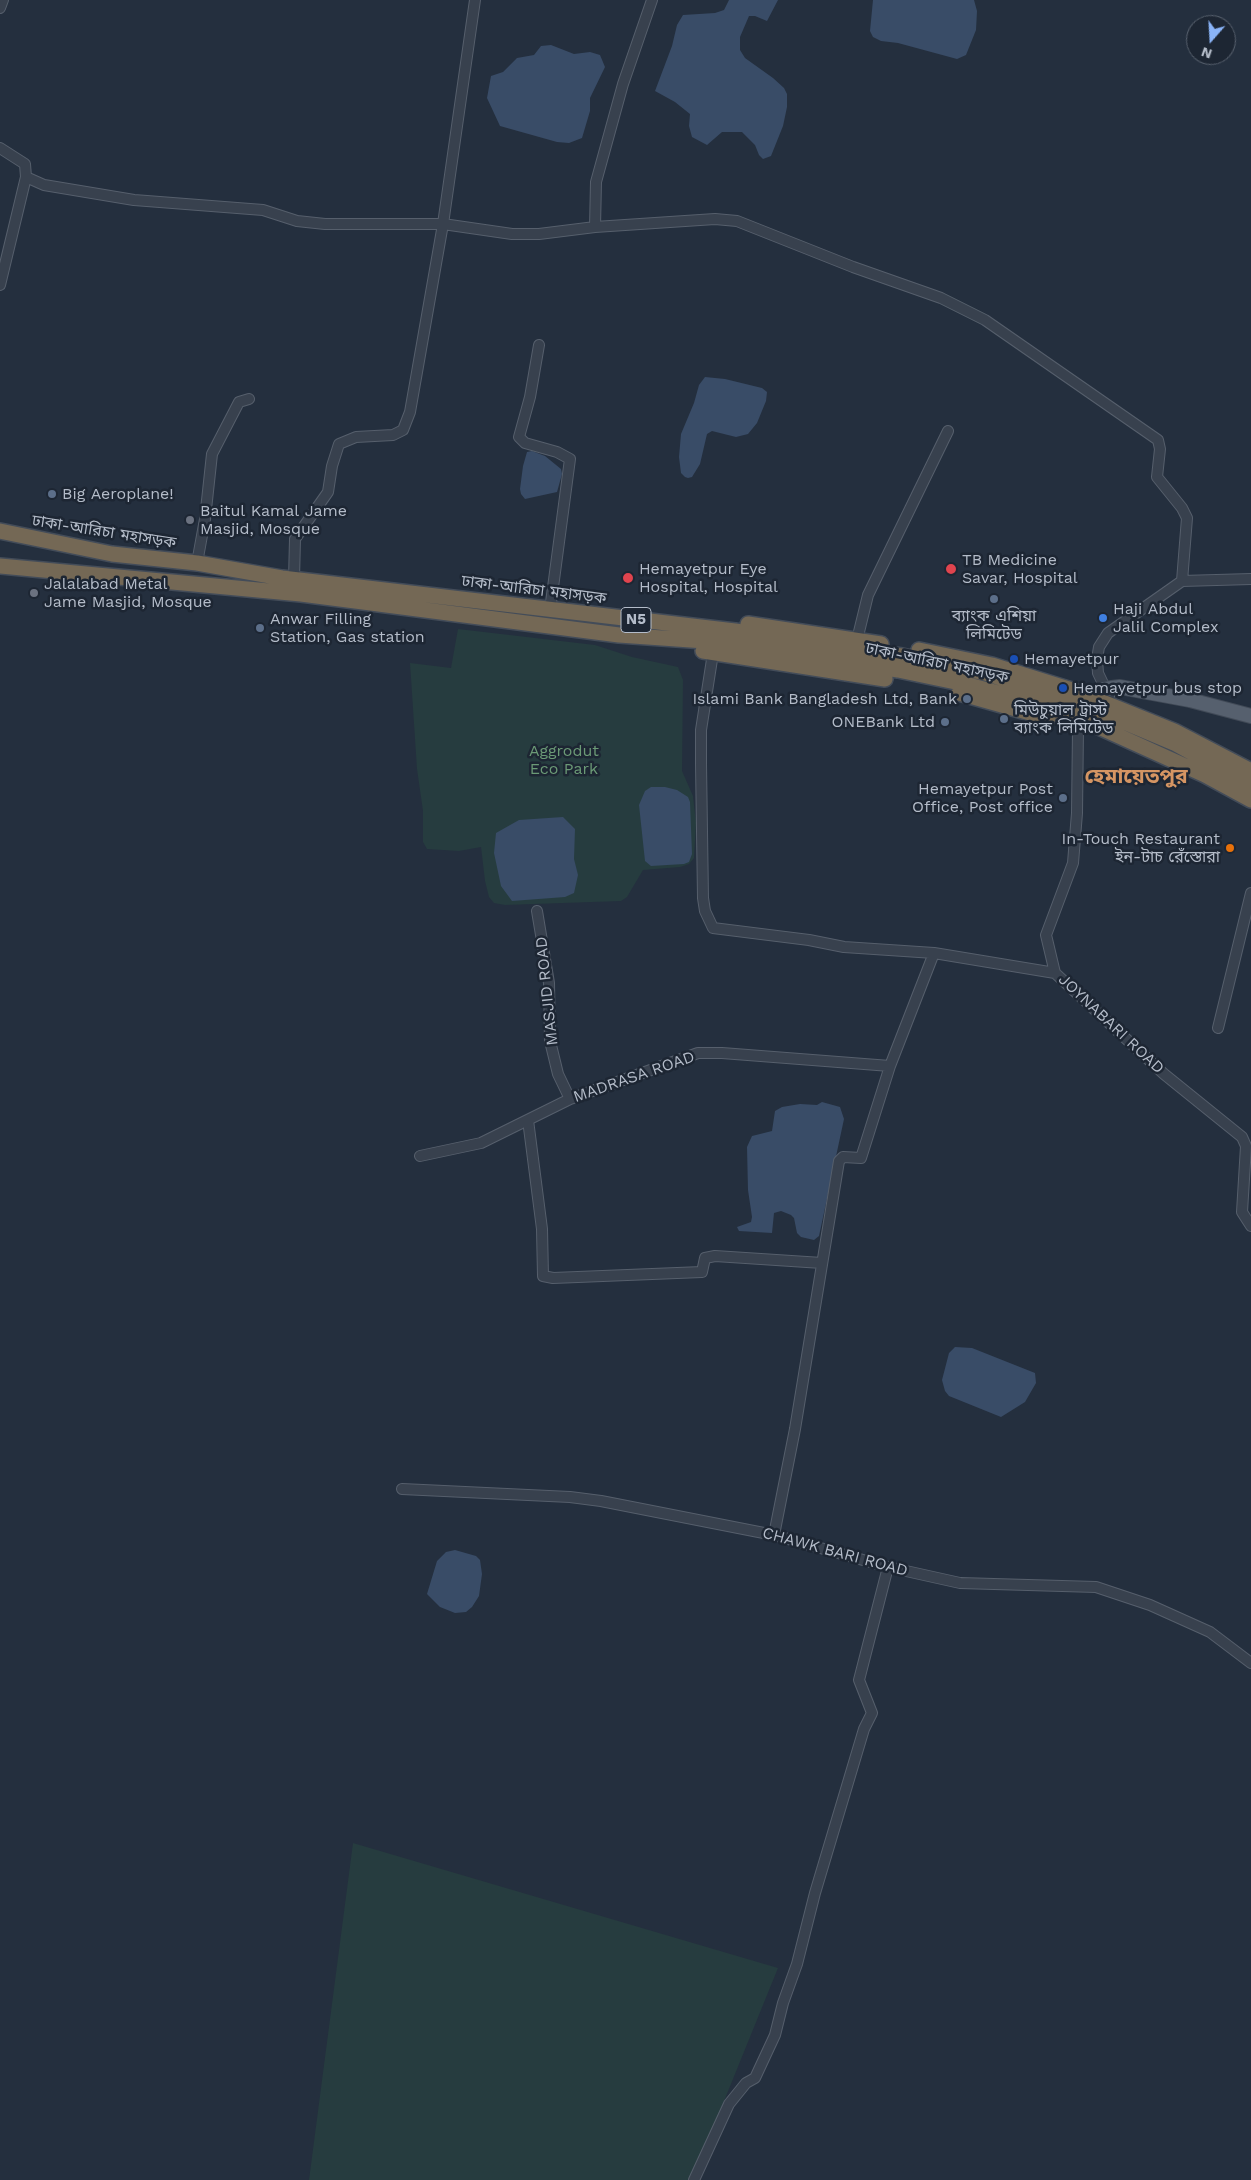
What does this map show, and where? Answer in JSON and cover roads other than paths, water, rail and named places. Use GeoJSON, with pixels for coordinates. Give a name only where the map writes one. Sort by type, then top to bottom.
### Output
{"type":"FeatureCollection","features":[{"type":"Feature","properties":{"kind":"highway","name":"ঢাকা-আরিচা মহাসড়ক"},"geometry":{"type":"LineString","coordinates":[[0,531],[112,554],[197,563],[294,579],[735,631],[848,650],[902,656],[985,673],[1091,708],[1174,743],[1251,785]]}},
{"type":"Feature","properties":{"kind":"highway","name":"ঢাকা-আরিচা মহাসড়ক"},"geometry":{"type":"LineString","coordinates":[[0,566],[301,594],[619,635],[705,642],[802,654],[898,670],[982,688],[1079,718],[1198,771],[1251,800]]}},
{"type":"Feature","properties":{"kind":"highway"},"geometry":{"type":"LineString","coordinates":[[618,618],[650,612],[764,625],[944,654],[992,665],[1102,696],[1251,771]]}},
{"type":"Feature","properties":{"kind":"highway"},"geometry":{"type":"LineString","coordinates":[[619,635],[662,646],[880,678],[953,692],[1042,716],[1078,729],[1187,776],[1251,812]]}},
{"type":"Feature","properties":{"kind":"main road"},"geometry":{"type":"LineString","coordinates":[[1102,696],[1120,688],[1181,698],[1251,716]]}},
{"type":"Feature","properties":{"kind":"main road"},"geometry":{"type":"LineString","coordinates":[[1102,696],[1119,695],[1188,707],[1251,724]]}},
{"type":"Feature","properties":{"kind":"street"},"geometry":{"type":"LineString","coordinates":[[0,8],[3,0]]}},
{"type":"Feature","properties":{"kind":"street"},"geometry":{"type":"LineString","coordinates":[[294,579],[295,539],[328,492],[339,444],[356,437],[393,435],[403,430],[410,412],[443,224],[475,0]]}},
{"type":"Feature","properties":{"kind":"street"},"geometry":{"type":"LineString","coordinates":[[595,227],[596,182],[623,84],[652,0]]}},
{"type":"Feature","properties":{"kind":"street"},"geometry":{"type":"LineString","coordinates":[[0,148],[24,164],[26,177],[0,285]]}},
{"type":"Feature","properties":{"kind":"street"},"geometry":{"type":"LineString","coordinates":[[26,177],[44,185],[134,200],[263,210],[297,221],[325,224],[443,224],[512,234],[539,234],[595,227],[715,220],[737,221],[854,267],[941,298],[985,320],[1158,440],[1160,449],[1157,478],[1182,508],[1187,518],[1182,581]]}},
{"type":"Feature","properties":{"kind":"street"},"geometry":{"type":"LineString","coordinates":[[539,345],[530,397],[519,437],[525,443],[557,452],[570,459],[550,610]]}},
{"type":"Feature","properties":{"kind":"street"},"geometry":{"type":"LineString","coordinates":[[197,563],[205,519],[212,454],[239,402],[249,399]]}},
{"type":"Feature","properties":{"kind":"street"},"geometry":{"type":"LineString","coordinates":[[857,640],[868,595],[948,431]]}},
{"type":"Feature","properties":{"kind":"street"},"geometry":{"type":"LineString","coordinates":[[1102,696],[1097,659],[1099,647],[1108,633],[1182,581],[1251,579]]}},
{"type":"Feature","properties":{"kind":"street"},"geometry":{"type":"LineString","coordinates":[[713,653],[701,730],[703,898],[705,911],[711,925],[718,929],[783,936],[844,947],[934,953],[1055,973]]}},
{"type":"Feature","properties":{"kind":"street","name":"JOYNABARI ROAD"},"geometry":{"type":"LineString","coordinates":[[1078,729],[1077,814],[1073,863],[1046,935],[1055,973],[1164,1074],[1242,1137],[1246,1146],[1242,1212],[1251,1226]]}},
{"type":"Feature","properties":{"kind":"street"},"geometry":{"type":"LineString","coordinates":[[1218,1028],[1251,894]]}},
{"type":"Feature","properties":{"kind":"street","name":"MASJID ROAD"},"geometry":{"type":"LineString","coordinates":[[538,911],[549,983],[550,1041],[558,1074],[570,1099]]}},
{"type":"Feature","properties":{"kind":"street"},"geometry":{"type":"LineString","coordinates":[[774,1535],[795,1429],[839,1161],[843,1157],[861,1158],[890,1066],[934,953]]}},
{"type":"Feature","properties":{"kind":"street","name":"MADRASA ROAD"},"geometry":{"type":"LineString","coordinates":[[420,1156],[481,1143],[570,1099],[698,1054],[722,1053],[890,1066]]}},
{"type":"Feature","properties":{"kind":"street"},"geometry":{"type":"LineString","coordinates":[[528,1120],[542,1229],[543,1276],[553,1278],[702,1272],[705,1258],[716,1256],[822,1263]]}},
{"type":"Feature","properties":{"kind":"street","name":"CHAWK BARI ROAD"},"geometry":{"type":"LineString","coordinates":[[402,1489],[570,1497],[601,1501],[774,1535],[888,1567],[960,1583],[1096,1587],[1150,1605],[1210,1632],[1251,1663]]}},
{"type":"Feature","properties":{"kind":"street"},"geometry":{"type":"LineString","coordinates":[[694,2180],[729,2104],[746,2083],[755,2078],[775,2036],[783,2003],[797,1964],[818,1884],[864,1729],[872,1713],[859,1680],[888,1567]]}},
{"type":"Feature","properties":{"kind":"water"},"geometry":{"type":"Polygon","coordinates":[[[729,0],[778,0],[767,21],[755,16],[749,16],[740,37],[740,50],[745,58],[773,78],[784,88],[787,94],[787,107],[783,126],[771,156],[763,159],[755,145],[742,132],[722,132],[707,145],[692,137],[689,126],[690,114],[675,102],[655,91],[672,46],[677,25],[683,15],[715,13],[724,10],[729,0]]]}},
{"type":"Feature","properties":{"kind":"water"},"geometry":{"type":"Polygon","coordinates":[[[873,0],[974,0],[977,11],[976,30],[966,55],[957,59],[898,43],[881,41],[873,37],[870,31],[873,0]]]}},
{"type":"Feature","properties":{"kind":"water"},"geometry":{"type":"Polygon","coordinates":[[[551,45],[574,54],[590,52],[600,55],[605,67],[590,98],[590,111],[582,138],[569,143],[557,142],[500,126],[487,98],[491,76],[503,72],[517,58],[534,55],[541,46],[551,45]]]}},
{"type":"Feature","properties":{"kind":"water"},"geometry":{"type":"Polygon","coordinates":[[[705,377],[725,379],[762,388],[767,392],[766,401],[757,423],[748,434],[736,437],[712,431],[707,434],[700,464],[692,477],[688,478],[681,473],[679,457],[681,434],[694,403],[699,385],[705,377]]]}},
{"type":"Feature","properties":{"kind":"water"},"geometry":{"type":"Polygon","coordinates":[[[532,451],[545,456],[561,469],[562,474],[557,492],[525,499],[520,489],[523,466],[527,452],[532,451]]]}},
{"type":"Feature","properties":{"kind":"water"},"geometry":{"type":"Polygon","coordinates":[[[651,787],[665,787],[677,790],[688,797],[690,802],[692,854],[689,862],[651,866],[645,861],[639,805],[645,791],[651,787]]]}},
{"type":"Feature","properties":{"kind":"water"},"geometry":{"type":"Polygon","coordinates":[[[563,817],[575,829],[574,859],[578,875],[574,893],[565,897],[512,901],[501,886],[494,853],[496,833],[519,820],[563,817]]]}},
{"type":"Feature","properties":{"kind":"water"},"geometry":{"type":"Polygon","coordinates":[[[822,1102],[840,1107],[844,1119],[819,1236],[814,1240],[801,1237],[797,1233],[794,1218],[781,1211],[774,1213],[772,1233],[739,1231],[737,1227],[751,1222],[752,1217],[748,1190],[747,1147],[752,1136],[772,1131],[775,1111],[782,1107],[800,1104],[817,1105],[822,1102]]]}},
{"type":"Feature","properties":{"kind":"water"},"geometry":{"type":"Polygon","coordinates":[[[955,1347],[972,1348],[1035,1373],[1036,1383],[1025,1402],[1001,1417],[949,1396],[945,1391],[942,1380],[949,1353],[955,1347]]]}},
{"type":"Feature","properties":{"kind":"water"},"geometry":{"type":"Polygon","coordinates":[[[455,1550],[476,1556],[480,1560],[482,1574],[479,1596],[472,1607],[466,1612],[455,1613],[440,1607],[427,1594],[437,1561],[446,1552],[455,1550]]]}},
{"type":"Feature","properties":{"kind":"place","name":"Big Aeroplane!"},"geometry":{"type":"Point","coordinates":[52,494]}},
{"type":"Feature","properties":{"kind":"place","name":"Baitul Kamal Jame Masjid, Mosque"},"geometry":{"type":"Point","coordinates":[190,520]}},
{"type":"Feature","properties":{"kind":"place","name":"TB Medicine Savar, Hospital"},"geometry":{"type":"Point","coordinates":[951,569]}},
{"type":"Feature","properties":{"kind":"place","name":"Hemayetpur Eye Hospital, Hospital"},"geometry":{"type":"Point","coordinates":[628,578]}},
{"type":"Feature","properties":{"kind":"place","name":"Jalalabad Metal Jame Masjid, Mosque"},"geometry":{"type":"Point","coordinates":[34,593]}},
{"type":"Feature","properties":{"kind":"place","name":"ব্যাংক এশিয়া লিমিটেড"},"geometry":{"type":"Point","coordinates":[994,599]}},
{"type":"Feature","properties":{"kind":"place","name":"Haji Abdul Jalil Complex"},"geometry":{"type":"Point","coordinates":[1103,618]}},
{"type":"Feature","properties":{"kind":"place","name":"Anwar Filling Station, Gas station"},"geometry":{"type":"Point","coordinates":[260,628]}},
{"type":"Feature","properties":{"kind":"place","name":"Hemayetpur"},"geometry":{"type":"Point","coordinates":[1014,659]}},
{"type":"Feature","properties":{"kind":"place","name":"Hemayetpur bus stop"},"geometry":{"type":"Point","coordinates":[1063,688]}},
{"type":"Feature","properties":{"kind":"place","name":"Islami Bank Bangladesh Ltd, Bank"},"geometry":{"type":"Point","coordinates":[967,699]}},
{"type":"Feature","properties":{"kind":"place","name":"মিউচুয়াল ট্রাস্ট ব্যাংক লিমিটেড"},"geometry":{"type":"Point","coordinates":[1004,719]}},
{"type":"Feature","properties":{"kind":"place","name":"ONEBank Ltd"},"geometry":{"type":"Point","coordinates":[945,722]}},
{"type":"Feature","properties":{"kind":"place","name":"Hemayetpur Post Office, Post office"},"geometry":{"type":"Point","coordinates":[1063,798]}},
{"type":"Feature","properties":{"kind":"place","name":"In-Touch Restaurant ইন-টাচ রেঁস্তোরা"},"geometry":{"type":"Point","coordinates":[1230,848]}},
{"type":"Feature","properties":{"kind":"district","name":"হেমায়েতপুর"},"geometry":{"type":"Point","coordinates":[1136,777]}},
{"type":"Feature","properties":{"kind":"park label","name":"Aggrodut Eco Park"},"geometry":{"type":"Point","coordinates":[564,760]}}]}
